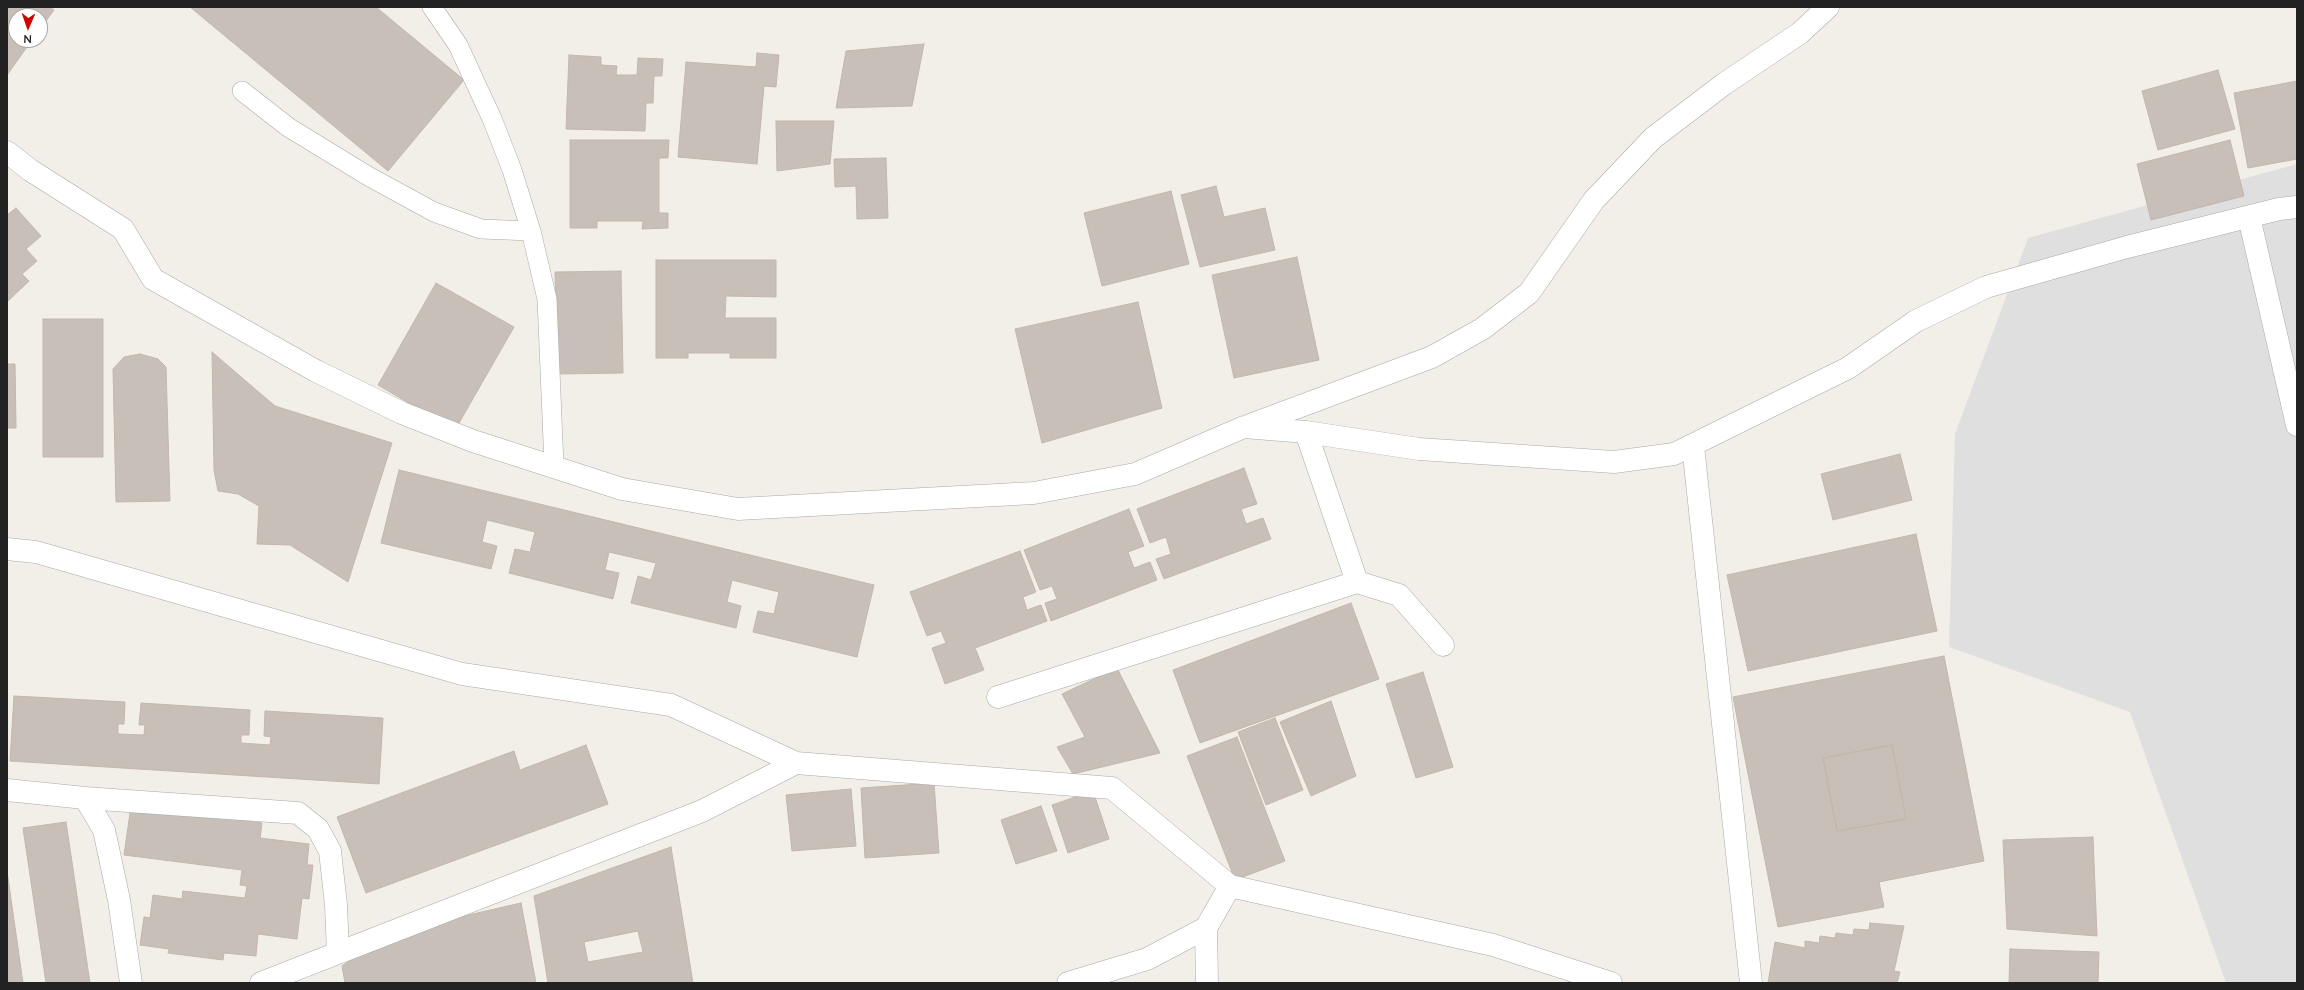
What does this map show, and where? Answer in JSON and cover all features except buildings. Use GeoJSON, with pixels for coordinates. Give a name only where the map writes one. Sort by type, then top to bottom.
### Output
{"type":"FeatureCollection","features":[{"type":"Feature","properties":{"kind":"street"},"geometry":{"type":"LineString","coordinates":[[7,152],[30,170],[123,229],[153,279],[316,371],[402,413],[473,441],[622,489],[738,509],[1034,493],[1135,474],[1244,427],[1432,357],[1482,329],[1528,293],[1594,200],[1653,138],[1724,84],[1800,33],[1828,7]]}},
{"type":"Feature","properties":{"kind":"street"},"geometry":{"type":"LineString","coordinates":[[1244,427],[1306,432],[1419,449],[1614,462],[1674,454],[1693,446],[1848,368],[1916,320],[1986,287],[2127,247],[2248,217],[2297,207]]}},
{"type":"Feature","properties":{"kind":"street"},"geometry":{"type":"LineString","coordinates":[[2248,217],[2297,425]]}},
{"type":"Feature","properties":{"kind":"street"},"geometry":{"type":"LineString","coordinates":[[1306,432],[1357,582]]}},
{"type":"Feature","properties":{"kind":"street"},"geometry":{"type":"LineString","coordinates":[[1693,446],[1751,983]]}},
{"type":"Feature","properties":{"kind":"street"},"geometry":{"type":"LineString","coordinates":[[7,549],[36,552],[462,674],[671,705],[796,763],[1112,788],[1230,886],[1493,945],[1611,983]]}},
{"type":"Feature","properties":{"kind":"street"},"geometry":{"type":"LineString","coordinates":[[998,697],[1357,582],[1398,595],[1443,645]]}},
{"type":"Feature","properties":{"kind":"street"},"geometry":{"type":"LineString","coordinates":[[261,983],[702,811],[796,763]]}},
{"type":"Feature","properties":{"kind":"street"},"geometry":{"type":"LineString","coordinates":[[7,790],[85,798],[298,813],[318,830],[330,851],[336,905],[338,953]]}},
{"type":"Feature","properties":{"kind":"street"},"geometry":{"type":"LineString","coordinates":[[85,798],[104,830],[119,900],[132,983]]}},
{"type":"Feature","properties":{"kind":"street"},"geometry":{"type":"LineString","coordinates":[[1207,983],[1206,928],[1230,886]]}},
{"type":"Feature","properties":{"kind":"street"},"geometry":{"type":"LineString","coordinates":[[1068,983],[1147,959],[1206,928]]}},
{"type":"Feature","properties":{"kind":"lane"},"geometry":{"type":"LineString","coordinates":[[432,7],[458,45],[493,121],[512,170],[531,231],[547,299],[554,466]]}},
{"type":"Feature","properties":{"kind":"lane"},"geometry":{"type":"LineString","coordinates":[[242,91],[288,127],[368,176],[434,212],[481,229],[531,231]]}},
{"type":"Feature","properties":{"kind":"shaded area"},"geometry":{"type":"Polygon","coordinates":[[[2297,164],[2297,983],[2226,983],[2130,712],[1949,647],[1955,434],[2028,238],[2297,164]]]}}]}
